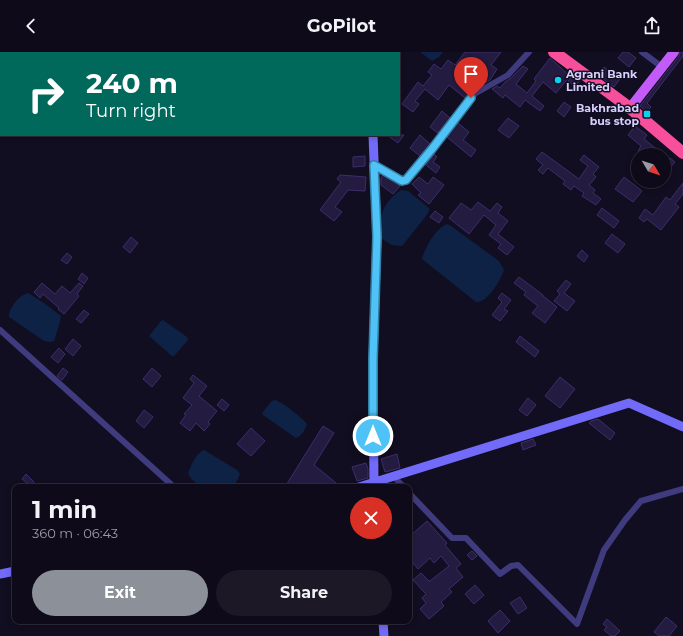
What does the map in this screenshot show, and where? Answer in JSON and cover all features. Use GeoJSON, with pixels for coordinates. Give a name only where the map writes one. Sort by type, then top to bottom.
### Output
{"type":"FeatureCollection","features":[{"type":"Feature","properties":{"kind":"highway"},"geometry":{"type":"LineString","coordinates":[[554,52],[630,108],[683,154]]}},
{"type":"Feature","properties":{"kind":"main road"},"geometry":{"type":"LineString","coordinates":[[630,108],[674,52]]}},
{"type":"Feature","properties":{"kind":"street"},"geometry":{"type":"LineString","coordinates":[[374,165],[402,181],[406,180],[471,98],[476,93],[508,75],[529,52]]}},
{"type":"Feature","properties":{"kind":"street"},"geometry":{"type":"LineString","coordinates":[[642,52],[662,67]]}},
{"type":"Feature","properties":{"kind":"street"},"geometry":{"type":"LineString","coordinates":[[373,136],[377,237],[373,360],[374,484],[393,476],[629,403],[683,427]]}},
{"type":"Feature","properties":{"kind":"street"},"geometry":{"type":"LineString","coordinates":[[0,330],[171,484]]}},
{"type":"Feature","properties":{"kind":"street"},"geometry":{"type":"LineString","coordinates":[[393,476],[401,484]]}},
{"type":"Feature","properties":{"kind":"street"},"geometry":{"type":"LineString","coordinates":[[412,496],[452,538],[466,538],[500,574],[511,566],[518,565],[577,624],[604,550],[624,520],[641,501],[683,489]]}},
{"type":"Feature","properties":{"kind":"street"},"geometry":{"type":"LineString","coordinates":[[0,574],[12,572]]}},
{"type":"Feature","properties":{"kind":"street"},"geometry":{"type":"LineString","coordinates":[[383,624],[384,636]]}},
{"type":"Feature","properties":{"kind":"water"},"geometry":{"type":"Polygon","coordinates":[[[420,52],[443,52],[439,57],[432,61],[420,52]]]}},
{"type":"Feature","properties":{"kind":"water"},"geometry":{"type":"Polygon","coordinates":[[[401,190],[408,191],[430,209],[402,246],[392,245],[382,239],[380,231],[381,217],[386,205],[395,194],[401,190]]]}},
{"type":"Feature","properties":{"kind":"water"},"geometry":{"type":"Polygon","coordinates":[[[447,224],[499,261],[504,270],[493,290],[485,299],[481,301],[476,302],[422,259],[428,244],[435,234],[447,224]]]}},
{"type":"Feature","properties":{"kind":"water"},"geometry":{"type":"Polygon","coordinates":[[[28,293],[61,316],[54,341],[44,341],[9,317],[9,313],[15,302],[21,296],[28,293]]]}},
{"type":"Feature","properties":{"kind":"water"},"geometry":{"type":"Polygon","coordinates":[[[163,320],[187,337],[188,340],[174,356],[172,356],[149,336],[163,320]]]}},
{"type":"Feature","properties":{"kind":"water"},"geometry":{"type":"Polygon","coordinates":[[[274,400],[286,406],[307,424],[300,436],[296,438],[263,415],[262,413],[274,400]]]}},
{"type":"Feature","properties":{"kind":"water"},"geometry":{"type":"Polygon","coordinates":[[[204,450],[237,470],[240,474],[235,484],[199,484],[191,479],[188,473],[196,457],[204,450]]]}},
{"type":"Feature","properties":{"kind":"building"},"geometry":{"type":"Polygon","coordinates":[[[465,52],[501,52],[491,65],[497,69],[490,80],[475,88],[465,98],[449,85],[438,100],[425,89],[415,101],[419,104],[413,112],[402,104],[418,82],[423,86],[432,75],[428,72],[434,64],[441,69],[448,60],[455,65],[465,52]]]}},
{"type":"Feature","properties":{"kind":"building"},"geometry":{"type":"Polygon","coordinates":[[[623,52],[628,52],[636,58],[629,67],[618,58],[623,52]]]}},
{"type":"Feature","properties":{"kind":"building"},"geometry":{"type":"Polygon","coordinates":[[[680,52],[683,52],[683,56],[647,103],[651,107],[647,112],[640,106],[679,56],[680,52]]]}},
{"type":"Feature","properties":{"kind":"building"},"geometry":{"type":"Polygon","coordinates":[[[550,58],[570,76],[556,93],[543,82],[532,96],[544,106],[540,111],[525,100],[520,107],[505,95],[503,98],[492,89],[497,86],[500,88],[523,66],[528,69],[516,84],[527,93],[536,81],[534,79],[550,58]]]}},
{"type":"Feature","properties":{"kind":"building"},"geometry":{"type":"Polygon","coordinates":[[[604,67],[620,79],[614,87],[598,75],[604,67]]]}},
{"type":"Feature","properties":{"kind":"building"},"geometry":{"type":"Polygon","coordinates":[[[573,75],[580,80],[575,87],[568,81],[573,75]]]}},
{"type":"Feature","properties":{"kind":"building"},"geometry":{"type":"Polygon","coordinates":[[[564,102],[571,107],[564,117],[557,111],[564,102]]]}},
{"type":"Feature","properties":{"kind":"building"},"geometry":{"type":"Polygon","coordinates":[[[442,111],[450,118],[438,133],[430,127],[442,111]]]}},
{"type":"Feature","properties":{"kind":"building"},"geometry":{"type":"Polygon","coordinates":[[[508,118],[519,126],[509,138],[498,130],[508,118]]]}},
{"type":"Feature","properties":{"kind":"building"},"geometry":{"type":"Polygon","coordinates":[[[458,123],[469,132],[463,140],[476,150],[471,157],[447,137],[458,123]]]}},
{"type":"Feature","properties":{"kind":"building"},"geometry":{"type":"Polygon","coordinates":[[[635,126],[647,135],[644,139],[655,148],[640,148],[641,146],[628,135],[635,126]]]}},
{"type":"Feature","properties":{"kind":"building"},"geometry":{"type":"Polygon","coordinates":[[[404,135],[398,143],[388,136],[404,135]]]}},
{"type":"Feature","properties":{"kind":"building"},"geometry":{"type":"Polygon","coordinates":[[[420,135],[430,144],[420,156],[410,148],[420,135]]]}},
{"type":"Feature","properties":{"kind":"building"},"geometry":{"type":"Polygon","coordinates":[[[542,152],[579,179],[588,166],[580,160],[584,155],[599,167],[593,174],[596,177],[589,185],[595,190],[593,193],[601,199],[596,205],[582,196],[584,193],[574,186],[571,190],[563,184],[565,181],[548,168],[543,174],[538,170],[543,165],[536,159],[542,152]]]}},
{"type":"Feature","properties":{"kind":"building"},"geometry":{"type":"Polygon","coordinates":[[[434,154],[437,157],[433,162],[440,167],[436,173],[426,165],[434,154]]]}},
{"type":"Feature","properties":{"kind":"building"},"geometry":{"type":"Polygon","coordinates":[[[365,156],[365,166],[353,167],[353,157],[365,156]]]}},
{"type":"Feature","properties":{"kind":"building"},"geometry":{"type":"Polygon","coordinates":[[[671,159],[675,162],[671,167],[671,159]]]}},
{"type":"Feature","properties":{"kind":"building"},"geometry":{"type":"Polygon","coordinates":[[[340,175],[366,177],[365,191],[348,190],[335,207],[342,212],[334,221],[320,210],[341,182],[337,179],[340,175]]]}},
{"type":"Feature","properties":{"kind":"building"},"geometry":{"type":"Polygon","coordinates":[[[383,175],[400,186],[393,194],[381,185],[381,178],[383,175]]]}},
{"type":"Feature","properties":{"kind":"building"},"geometry":{"type":"Polygon","coordinates":[[[419,177],[428,184],[433,177],[444,185],[429,204],[418,195],[421,193],[412,184],[419,177]]]}},
{"type":"Feature","properties":{"kind":"building"},"geometry":{"type":"Polygon","coordinates":[[[624,177],[631,182],[631,188],[638,188],[642,191],[633,202],[615,189],[624,177]]]}},
{"type":"Feature","properties":{"kind":"building"},"geometry":{"type":"Polygon","coordinates":[[[683,183],[683,194],[675,204],[679,207],[661,230],[647,219],[644,222],[639,218],[645,209],[653,215],[666,197],[670,200],[683,183]]]}},
{"type":"Feature","properties":{"kind":"building"},"geometry":{"type":"Polygon","coordinates":[[[478,202],[490,211],[497,203],[502,207],[498,213],[508,221],[498,234],[514,247],[507,255],[498,248],[501,244],[489,235],[496,225],[484,215],[469,234],[449,218],[461,203],[471,210],[478,202]]]}},
{"type":"Feature","properties":{"kind":"building"},"geometry":{"type":"Polygon","coordinates":[[[602,208],[619,221],[614,228],[597,215],[602,208]]]}},
{"type":"Feature","properties":{"kind":"building"},"geometry":{"type":"Polygon","coordinates":[[[435,211],[443,217],[439,223],[430,217],[435,211]]]}},
{"type":"Feature","properties":{"kind":"building"},"geometry":{"type":"Polygon","coordinates":[[[612,234],[625,244],[618,253],[605,243],[612,234]]]}},
{"type":"Feature","properties":{"kind":"building"},"geometry":{"type":"Polygon","coordinates":[[[131,237],[138,243],[130,253],[123,247],[131,237]]]}},
{"type":"Feature","properties":{"kind":"building"},"geometry":{"type":"Polygon","coordinates":[[[582,250],[588,256],[584,262],[577,256],[582,250]]]}},
{"type":"Feature","properties":{"kind":"building"},"geometry":{"type":"Polygon","coordinates":[[[67,253],[72,257],[67,264],[61,260],[67,253]]]}},
{"type":"Feature","properties":{"kind":"building"},"geometry":{"type":"Polygon","coordinates":[[[82,273],[88,278],[84,284],[78,279],[82,273]]]}},
{"type":"Feature","properties":{"kind":"building"},"geometry":{"type":"Polygon","coordinates":[[[519,277],[557,307],[545,323],[532,313],[538,306],[524,295],[526,292],[514,283],[519,277]]]}},
{"type":"Feature","properties":{"kind":"building"},"geometry":{"type":"Polygon","coordinates":[[[566,280],[571,284],[564,293],[575,301],[567,311],[554,301],[560,294],[557,291],[566,280]]]}},
{"type":"Feature","properties":{"kind":"building"},"geometry":{"type":"Polygon","coordinates":[[[42,283],[55,294],[62,286],[70,293],[79,283],[83,286],[77,294],[79,296],[64,314],[43,294],[40,298],[34,292],[42,283]]]}},
{"type":"Feature","properties":{"kind":"building"},"geometry":{"type":"Polygon","coordinates":[[[502,293],[511,300],[504,309],[508,311],[500,321],[492,315],[502,302],[498,298],[502,293]]]}},
{"type":"Feature","properties":{"kind":"building"},"geometry":{"type":"Polygon","coordinates":[[[84,310],[89,314],[81,323],[76,319],[84,310]]]}},
{"type":"Feature","properties":{"kind":"building"},"geometry":{"type":"Polygon","coordinates":[[[520,336],[539,351],[535,357],[516,342],[520,336]]]}},
{"type":"Feature","properties":{"kind":"building"},"geometry":{"type":"Polygon","coordinates":[[[73,339],[81,346],[73,356],[65,349],[73,339]]]}},
{"type":"Feature","properties":{"kind":"building"},"geometry":{"type":"Polygon","coordinates":[[[59,348],[65,354],[58,363],[51,357],[59,348]]]}},
{"type":"Feature","properties":{"kind":"building"},"geometry":{"type":"Polygon","coordinates":[[[63,368],[68,372],[62,380],[57,376],[63,368]]]}},
{"type":"Feature","properties":{"kind":"building"},"geometry":{"type":"Polygon","coordinates":[[[152,368],[161,376],[152,387],[143,379],[152,368]]]}},
{"type":"Feature","properties":{"kind":"building"},"geometry":{"type":"Polygon","coordinates":[[[193,375],[207,386],[199,396],[217,411],[208,422],[210,424],[204,431],[196,423],[190,431],[180,423],[186,415],[184,414],[192,405],[183,398],[194,383],[190,379],[193,375]]]}},
{"type":"Feature","properties":{"kind":"building"},"geometry":{"type":"Polygon","coordinates":[[[560,377],[575,389],[560,408],[545,396],[560,377]]]}},
{"type":"Feature","properties":{"kind":"building"},"geometry":{"type":"Polygon","coordinates":[[[528,398],[536,405],[527,416],[519,410],[528,398]]]}},
{"type":"Feature","properties":{"kind":"building"},"geometry":{"type":"Polygon","coordinates":[[[222,399],[229,405],[224,411],[217,405],[222,399]]]}},
{"type":"Feature","properties":{"kind":"building"},"geometry":{"type":"Polygon","coordinates":[[[144,410],[153,417],[144,428],[136,421],[144,410]]]}},
{"type":"Feature","properties":{"kind":"building"},"geometry":{"type":"Polygon","coordinates":[[[598,419],[615,433],[610,440],[589,423],[598,419]]]}},
{"type":"Feature","properties":{"kind":"building"},"geometry":{"type":"Polygon","coordinates":[[[323,426],[334,433],[314,465],[337,484],[287,484],[323,426]]]}},
{"type":"Feature","properties":{"kind":"building"},"geometry":{"type":"Polygon","coordinates":[[[251,428],[265,441],[251,456],[237,444],[251,428]]]}},
{"type":"Feature","properties":{"kind":"building"},"geometry":{"type":"Polygon","coordinates":[[[533,439],[536,445],[523,450],[521,443],[533,439]]]}},
{"type":"Feature","properties":{"kind":"building"},"geometry":{"type":"Polygon","coordinates":[[[397,454],[400,468],[385,472],[381,459],[397,454]]]}},
{"type":"Feature","properties":{"kind":"building"},"geometry":{"type":"Polygon","coordinates":[[[366,463],[368,478],[357,481],[352,467],[366,463]]]}},
{"type":"Feature","properties":{"kind":"building"},"geometry":{"type":"Polygon","coordinates":[[[26,474],[34,482],[32,484],[28,484],[22,479],[26,474]]]}},
{"type":"Feature","properties":{"kind":"building"},"geometry":{"type":"Polygon","coordinates":[[[427,521],[447,543],[445,545],[461,564],[456,568],[463,577],[449,589],[452,592],[441,602],[444,606],[429,619],[420,609],[426,603],[422,598],[426,594],[413,580],[421,573],[430,581],[449,566],[441,556],[434,563],[430,558],[418,569],[412,562],[412,534],[427,521]]]}},
{"type":"Feature","properties":{"kind":"building"},"geometry":{"type":"Polygon","coordinates":[[[472,551],[477,556],[472,560],[467,555],[472,551]]]}},
{"type":"Feature","properties":{"kind":"building"},"geometry":{"type":"Polygon","coordinates":[[[475,585],[484,595],[474,604],[465,594],[475,585]]]}},
{"type":"Feature","properties":{"kind":"building"},"geometry":{"type":"Polygon","coordinates":[[[520,597],[527,608],[518,614],[510,603],[520,597]]]}},
{"type":"Feature","properties":{"kind":"building"},"geometry":{"type":"Polygon","coordinates":[[[500,610],[510,621],[498,633],[488,621],[500,610]]]}},
{"type":"Feature","properties":{"kind":"building"},"geometry":{"type":"Polygon","coordinates":[[[666,617],[677,626],[669,636],[659,636],[654,632],[666,617]]]}},
{"type":"Feature","properties":{"kind":"building"},"geometry":{"type":"Polygon","coordinates":[[[607,619],[620,631],[615,636],[611,636],[604,630],[607,627],[603,624],[607,619]]]}},
{"type":"Feature","properties":{"kind":"place","name":"Agrani Bank Limited"},"geometry":{"type":"Point","coordinates":[558,80]}},
{"type":"Feature","properties":{"kind":"place","name":"Bakhrabad bus stop"},"geometry":{"type":"Point","coordinates":[647,114]}},
{"type":"Feature","properties":{"kind":"route"},"geometry":{"type":"LineString","coordinates":[[373,436],[373,360],[377,237],[374,165],[402,181],[406,180],[471,98]]}}]}
